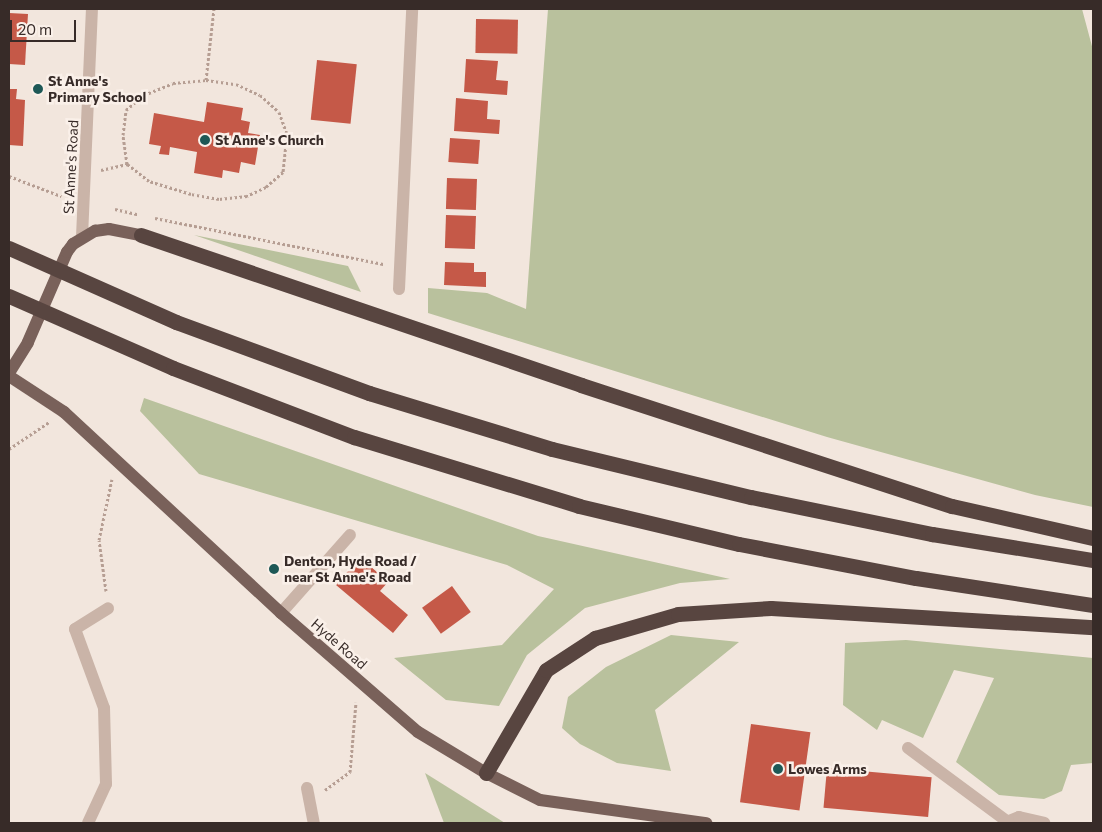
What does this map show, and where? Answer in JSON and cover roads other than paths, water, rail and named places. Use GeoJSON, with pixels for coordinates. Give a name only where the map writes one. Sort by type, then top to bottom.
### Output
{"type":"FeatureCollection","features":[{"type":"Feature","properties":{"kind":"highway"},"geometry":{"type":"LineString","coordinates":[[141,235],[572,382],[952,506],[1093,538]]}},
{"type":"Feature","properties":{"kind":"highway"},"geometry":{"type":"LineString","coordinates":[[9,248],[176,322],[350,386],[552,449],[751,498],[932,534],[1093,560]]}},
{"type":"Feature","properties":{"kind":"highway"},"geometry":{"type":"LineString","coordinates":[[9,296],[173,368],[354,437],[579,506],[739,544],[916,578],[1093,605]]}},
{"type":"Feature","properties":{"kind":"highway"},"geometry":{"type":"LineString","coordinates":[[486,773],[546,670],[595,638],[678,614],[771,608],[1093,628]]}},
{"type":"Feature","properties":{"kind":"main road"},"geometry":{"type":"LineString","coordinates":[[9,375],[28,342],[67,252],[82,237],[109,229],[141,235]]}},
{"type":"Feature","properties":{"kind":"main road","name":"Hyde Road"},"geometry":{"type":"LineString","coordinates":[[9,375],[64,412],[280,613],[418,732],[486,773],[540,800],[706,823]]}},
{"type":"Feature","properties":{"kind":"street","name":"St Anne's Road"},"geometry":{"type":"LineString","coordinates":[[82,237],[87,172],[92,9]]}},
{"type":"Feature","properties":{"kind":"street"},"geometry":{"type":"LineString","coordinates":[[399,289],[412,9]]}},
{"type":"Feature","properties":{"kind":"street"},"geometry":{"type":"LineString","coordinates":[[280,613],[350,535]]}},
{"type":"Feature","properties":{"kind":"street"},"geometry":{"type":"LineString","coordinates":[[88,823],[106,784],[104,708],[75,629],[108,608]]}},
{"type":"Feature","properties":{"kind":"street"},"geometry":{"type":"LineString","coordinates":[[908,748],[1006,822],[1020,817],[1044,823]]}},
{"type":"Feature","properties":{"kind":"street"},"geometry":{"type":"LineString","coordinates":[[308,794],[314,823]]}},
{"type":"Feature","properties":{"kind":"place","name":"St Anne's Primary School"},"geometry":{"type":"Point","coordinates":[38,89]}},
{"type":"Feature","properties":{"kind":"place","name":"St Anne's Church"},"geometry":{"type":"Point","coordinates":[205,140]}},
{"type":"Feature","properties":{"kind":"place","name":"Denton, Hyde Road / near St Anne's Road"},"geometry":{"type":"Point","coordinates":[274,569]}},
{"type":"Feature","properties":{"kind":"place","name":"Lowes Arms"},"geometry":{"type":"Point","coordinates":[778,769]}}]}
